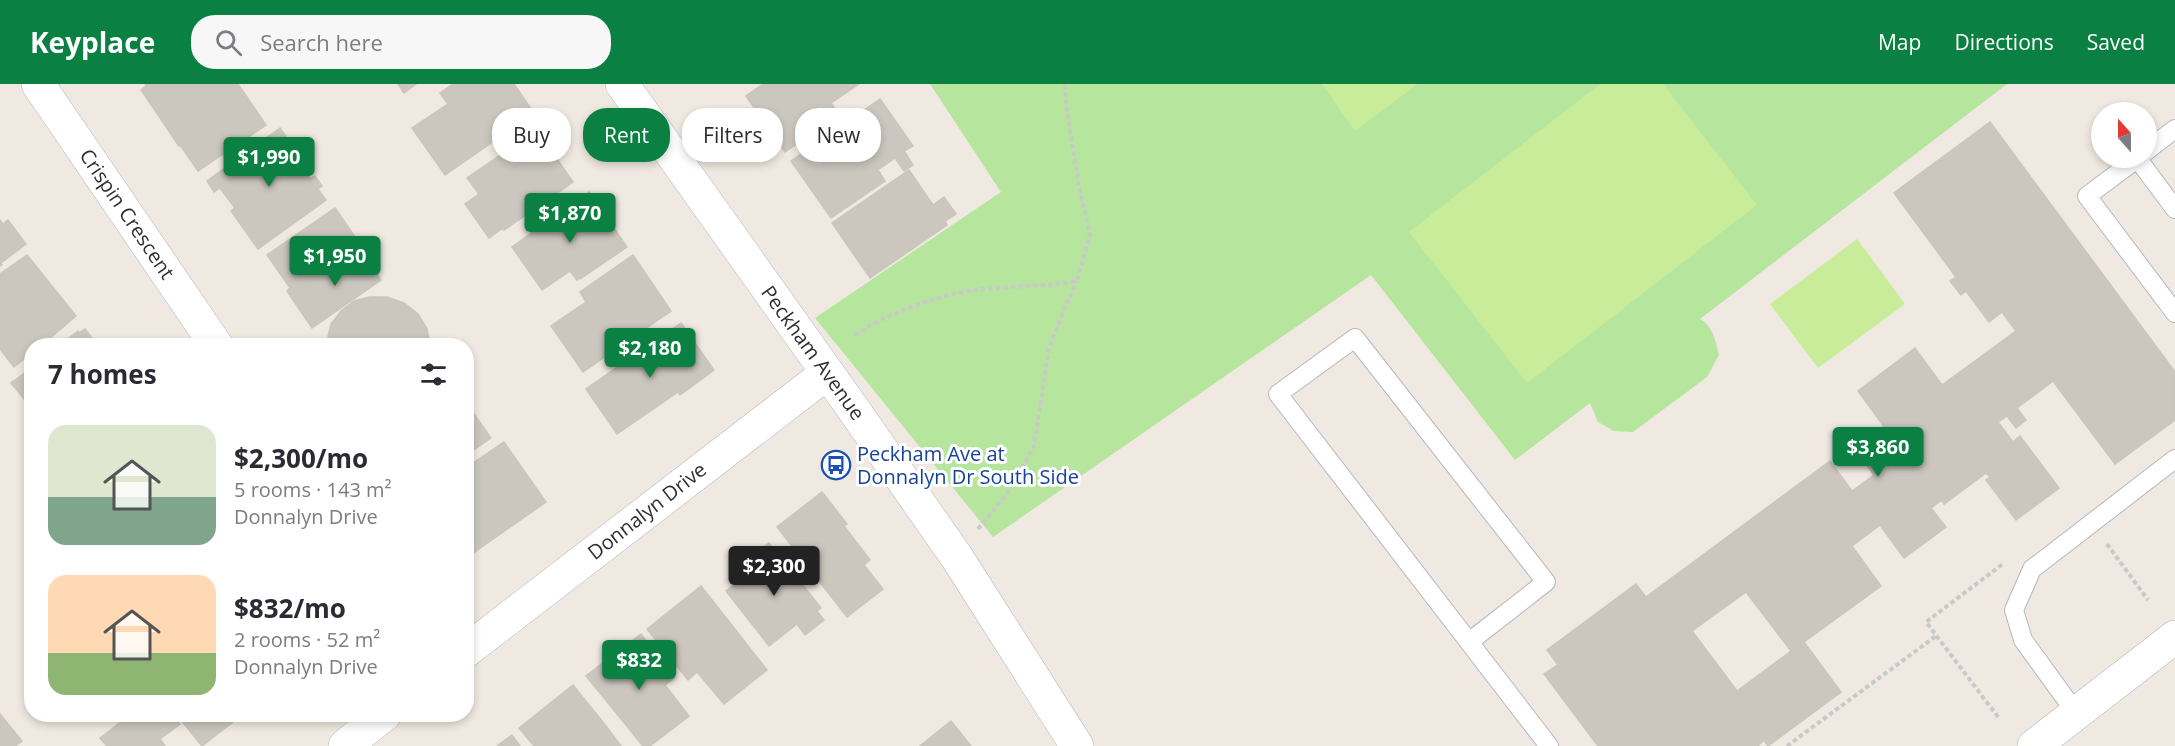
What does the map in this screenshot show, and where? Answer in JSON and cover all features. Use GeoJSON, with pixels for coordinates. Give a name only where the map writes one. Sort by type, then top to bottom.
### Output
{"type":"FeatureCollection","features":[{"type":"Feature","properties":{"kind":"street","name":"Crispin Crescent"},"geometry":{"type":"LineString","coordinates":[[38,84],[211,338]]}},
{"type":"Feature","properties":{"kind":"street","name":"Peckham Avenue"},"geometry":{"type":"LineString","coordinates":[[622,84],[956,556],[1077,746]]}},
{"type":"Feature","properties":{"kind":"street","name":"Donnalyn Drive"},"geometry":{"type":"LineString","coordinates":[[474,645],[827,373]]}},
{"type":"Feature","properties":{"kind":"street"},"geometry":{"type":"LineString","coordinates":[[2034,746],[2175,637]]}},
{"type":"Feature","properties":{"kind":"street"},"geometry":{"type":"LineString","coordinates":[[345,746],[376,722]]}},
{"type":"Feature","properties":{"kind":"lane"},"geometry":{"type":"LineString","coordinates":[[2157,143],[2175,129]]}},
{"type":"Feature","properties":{"kind":"lane"},"geometry":{"type":"LineString","coordinates":[[2125,168],[2087,196],[2175,313]]}},
{"type":"Feature","properties":{"kind":"lane"},"geometry":{"type":"LineString","coordinates":[[2145,168],[2175,208]]}},
{"type":"Feature","properties":{"kind":"lane"},"geometry":{"type":"LineString","coordinates":[[1469,642],[1546,582],[1355,338],[1278,394],[1549,746]]}},
{"type":"Feature","properties":{"kind":"lane"},"geometry":{"type":"LineString","coordinates":[[2076,713],[2023,640],[2014,610],[2032,568],[2175,459]]}},
{"type":"Feature","properties":{"kind":"path"},"geometry":{"type":"LineString","coordinates":[[956,556],[1006,495],[1034,446],[1049,348],[1077,281],[1090,234],[1080,192],[1065,84]]}},
{"type":"Feature","properties":{"kind":"path"},"geometry":{"type":"LineString","coordinates":[[855,335],[867,326],[917,305],[974,290],[1046,286],[1077,281]]}},
{"type":"Feature","properties":{"kind":"path"},"geometry":{"type":"LineString","coordinates":[[2103,538],[2148,600]]}},
{"type":"Feature","properties":{"kind":"path"},"geometry":{"type":"LineString","coordinates":[[1926,622],[1998,717]]}},
{"type":"Feature","properties":{"kind":"path"},"geometry":{"type":"LineString","coordinates":[[1787,746],[1936,636]]}},
{"type":"Feature","properties":{"kind":"green space"},"geometry":{"type":"Polygon","coordinates":[[[930,84],[2007,84],[1700,319],[1711,330],[1719,355],[1707,377],[1633,432],[1614,431],[1598,422],[1590,403],[1515,460],[1371,275],[993,537],[815,318],[1001,192],[930,84]]]}},
{"type":"Feature","properties":{"kind":"green space"},"geometry":{"type":"Polygon","coordinates":[[[1322,84],[1418,84],[1355,131],[1322,84]]]}},
{"type":"Feature","properties":{"kind":"green space"},"geometry":{"type":"Polygon","coordinates":[[[1600,84],[1663,84],[1757,205],[1527,383],[1409,232],[1600,84]]]}},
{"type":"Feature","properties":{"kind":"green space"},"geometry":{"type":"Polygon","coordinates":[[[1857,239],[1905,304],[1818,368],[1770,304],[1857,239]]]}},
{"type":"Feature","properties":{"kind":"building"},"geometry":{"type":"Polygon","coordinates":[[[145,84],[238,84],[266,125],[198,171],[141,90],[146,86],[145,84]]]}},
{"type":"Feature","properties":{"kind":"building"},"geometry":{"type":"Polygon","coordinates":[[[398,84],[416,84],[404,93],[398,84]]]}},
{"type":"Feature","properties":{"kind":"building"},"geometry":{"type":"Polygon","coordinates":[[[453,84],[514,84],[531,108],[492,108],[492,142],[445,175],[412,128],[448,104],[440,93],[453,84]]]}},
{"type":"Feature","properties":{"kind":"building"},"geometry":{"type":"Polygon","coordinates":[[[763,84],[859,84],[831,103],[835,108],[795,108],[795,145],[785,152],[783,149],[783,108],[754,108],[746,96],[763,84]]]}},
{"type":"Feature","properties":{"kind":"building"},"geometry":{"type":"Polygon","coordinates":[[[880,99],[913,146],[904,151],[913,165],[904,171],[895,158],[878,170],[885,181],[831,218],[791,161],[795,158],[795,162],[881,162],[881,108],[867,108],[880,99]]]}},
{"type":"Feature","properties":{"kind":"building"},"geometry":{"type":"Polygon","coordinates":[[[1990,122],[2175,372],[2175,420],[2115,464],[2053,381],[2017,408],[2026,420],[2016,428],[2007,416],[1998,422],[2013,442],[2020,436],[2059,488],[2016,520],[1986,480],[1990,477],[1986,473],[1944,504],[1942,500],[1931,508],[1946,527],[1904,558],[1880,525],[1852,546],[1881,586],[1804,642],[1841,692],[1768,746],[1764,740],[1758,746],[1598,746],[1544,674],[1558,665],[1547,650],[1636,584],[1646,597],[1830,461],[1852,491],[1874,475],[1856,450],[1885,428],[1858,391],[1915,348],[1942,385],[2016,331],[2002,312],[1989,322],[1966,291],[1961,295],[1950,281],[1956,277],[1894,193],[1990,122]],[[1746,592],[1692,631],[1737,691],[1791,651],[1746,592]]]}},
{"type":"Feature","properties":{"kind":"building"},"geometry":{"type":"Polygon","coordinates":[[[280,128],[306,165],[303,168],[310,179],[315,176],[322,186],[318,189],[326,200],[258,249],[231,211],[235,208],[220,188],[214,192],[207,181],[280,128]]]}},
{"type":"Feature","properties":{"kind":"building"},"geometry":{"type":"Polygon","coordinates":[[[492,161],[559,162],[573,182],[489,238],[465,204],[479,194],[467,178],[492,161]]]}},
{"type":"Feature","properties":{"kind":"building"},"geometry":{"type":"Polygon","coordinates":[[[909,170],[933,205],[944,197],[956,214],[945,221],[947,225],[870,278],[832,223],[909,170]]]}},
{"type":"Feature","properties":{"kind":"building"},"geometry":{"type":"Polygon","coordinates":[[[589,192],[627,247],[580,279],[577,280],[570,271],[542,290],[512,247],[589,192]]]}},
{"type":"Feature","properties":{"kind":"building"},"geometry":{"type":"Polygon","coordinates":[[[335,208],[360,244],[295,290],[290,288],[267,255],[335,208]]]}},
{"type":"Feature","properties":{"kind":"building"},"geometry":{"type":"Polygon","coordinates":[[[0,220],[3,224],[8,220],[26,244],[0,266],[0,220]]]}},
{"type":"Feature","properties":{"kind":"building"},"geometry":{"type":"Polygon","coordinates":[[[358,247],[381,280],[312,328],[287,291],[290,288],[295,290],[358,247]]]}},
{"type":"Feature","properties":{"kind":"building"},"geometry":{"type":"Polygon","coordinates":[[[27,255],[76,316],[50,338],[24,338],[24,359],[14,367],[0,349],[0,274],[27,255]]]}},
{"type":"Feature","properties":{"kind":"building"},"geometry":{"type":"Polygon","coordinates":[[[633,255],[671,311],[583,372],[551,326],[586,302],[580,292],[633,255]]]}},
{"type":"Feature","properties":{"kind":"building"},"geometry":{"type":"Polygon","coordinates":[[[370,297],[387,297],[404,303],[418,314],[427,329],[429,338],[328,338],[331,324],[341,311],[354,301],[370,297]]]}},
{"type":"Feature","properties":{"kind":"building"},"geometry":{"type":"Polygon","coordinates":[[[681,323],[714,370],[680,395],[678,392],[617,434],[586,389],[681,323]]]}},
{"type":"Feature","properties":{"kind":"building"},"geometry":{"type":"Polygon","coordinates":[[[85,329],[92,338],[69,338],[78,331],[79,333],[85,329]]]}},
{"type":"Feature","properties":{"kind":"building"},"geometry":{"type":"Polygon","coordinates":[[[24,374],[24,399],[11,383],[24,374]]]}},
{"type":"Feature","properties":{"kind":"building"},"geometry":{"type":"Polygon","coordinates":[[[474,414],[491,438],[474,450],[474,414]]]}},
{"type":"Feature","properties":{"kind":"building"},"geometry":{"type":"Polygon","coordinates":[[[504,442],[546,502],[474,552],[474,463],[504,442]]]}},
{"type":"Feature","properties":{"kind":"building"},"geometry":{"type":"Polygon","coordinates":[[[822,492],[847,524],[844,526],[870,560],[864,565],[883,589],[847,617],[777,527],[822,492]]]}},
{"type":"Feature","properties":{"kind":"building"},"geometry":{"type":"Polygon","coordinates":[[[769,543],[790,570],[795,566],[806,581],[802,584],[821,608],[817,611],[824,620],[805,635],[797,624],[769,646],[726,591],[744,577],[737,568],[769,543]]]}},
{"type":"Feature","properties":{"kind":"building"},"geometry":{"type":"Polygon","coordinates":[[[701,586],[767,670],[724,704],[697,672],[688,680],[647,629],[701,586]]]}},
{"type":"Feature","properties":{"kind":"building"},"geometry":{"type":"Polygon","coordinates":[[[641,634],[674,678],[665,685],[689,716],[650,746],[643,746],[586,676],[641,634]]]}},
{"type":"Feature","properties":{"kind":"building"},"geometry":{"type":"Polygon","coordinates":[[[573,685],[621,746],[534,746],[519,728],[573,685]]]}},
{"type":"Feature","properties":{"kind":"building"},"geometry":{"type":"Polygon","coordinates":[[[0,714],[22,741],[15,746],[0,746],[0,714]]]}},
{"type":"Feature","properties":{"kind":"building"},"geometry":{"type":"Polygon","coordinates":[[[951,721],[971,746],[920,746],[951,721]]]}},
{"type":"Feature","properties":{"kind":"building"},"geometry":{"type":"Polygon","coordinates":[[[121,722],[178,722],[180,724],[160,739],[165,746],[107,746],[100,738],[121,722]]]}},
{"type":"Feature","properties":{"kind":"building"},"geometry":{"type":"Polygon","coordinates":[[[182,722],[233,722],[202,746],[182,722]]]}},
{"type":"Feature","properties":{"kind":"building"},"geometry":{"type":"Polygon","coordinates":[[[512,735],[520,746],[497,746],[512,735]]]}},
{"type":"Feature","properties":{"kind":"place","name":"Peckham Ave at Donnalyn Dr South Side"},"geometry":{"type":"Point","coordinates":[836,465]}}]}
